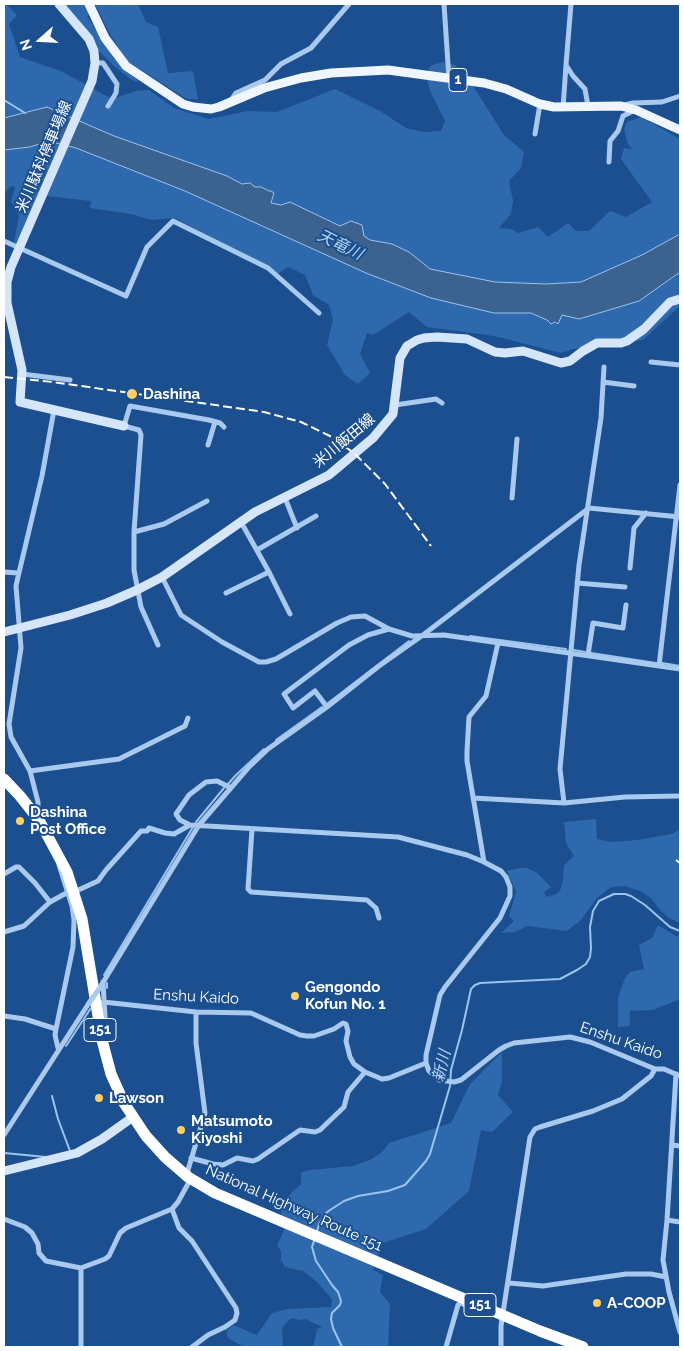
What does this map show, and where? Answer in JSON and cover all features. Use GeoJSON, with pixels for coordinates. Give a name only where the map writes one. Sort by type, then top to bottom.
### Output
{"type":"FeatureCollection","features":[{"type":"Feature","properties":{"kind":"highway","name":"National Highway Route 151"},"geometry":{"type":"LineString","coordinates":[[4,779],[38,820],[59,855],[72,891],[87,944],[102,1040],[116,1088],[146,1136],[165,1157],[188,1177],[215,1193],[583,1347]]}},
{"type":"Feature","properties":{"kind":"main road","name":"米川駄科停車場線"},"geometry":{"type":"LineString","coordinates":[[59,4],[89,39],[94,51],[95,63],[92,81],[11,267],[5,290],[22,374],[20,402],[124,426]]}},
{"type":"Feature","properties":{"kind":"main road","name":"1"},"geometry":{"type":"LineString","coordinates":[[89,4],[105,38],[120,60],[151,84],[193,108],[211,109],[264,88],[331,72],[388,70],[484,83],[506,89],[540,104],[563,108],[621,106],[636,110],[680,130]]}},
{"type":"Feature","properties":{"kind":"main road","name":"米川飯田線"},"geometry":{"type":"LineString","coordinates":[[4,632],[91,608],[137,590],[162,577],[255,512],[317,482],[355,454],[387,423],[393,414],[395,405],[400,358],[403,351],[417,340],[437,337],[467,339],[495,352],[523,351],[561,362],[570,361],[597,343],[621,343],[627,341],[644,329],[670,302],[680,299]]}},
{"type":"Feature","properties":{"kind":"main road"},"geometry":{"type":"LineString","coordinates":[[4,1172],[77,1153],[102,1139],[133,1117]]}},
{"type":"Feature","properties":{"kind":"street"},"geometry":{"type":"LineString","coordinates":[[230,102],[236,93],[265,80],[281,64],[311,48],[343,12],[347,4]]}},
{"type":"Feature","properties":{"kind":"street"},"geometry":{"type":"LineString","coordinates":[[444,4],[449,79]]}},
{"type":"Feature","properties":{"kind":"street"},"geometry":{"type":"LineString","coordinates":[[563,108],[571,4]]}},
{"type":"Feature","properties":{"kind":"street"},"geometry":{"type":"LineString","coordinates":[[95,63],[103,63],[116,84],[116,93],[108,106]]}},
{"type":"Feature","properties":{"kind":"street"},"geometry":{"type":"LineString","coordinates":[[566,65],[585,89],[588,106]]}},
{"type":"Feature","properties":{"kind":"street"},"geometry":{"type":"LineString","coordinates":[[621,106],[633,103],[662,102],[680,96]]}},
{"type":"Feature","properties":{"kind":"street"},"geometry":{"type":"LineString","coordinates":[[535,134],[540,104]]}},
{"type":"Feature","properties":{"kind":"street"},"geometry":{"type":"LineString","coordinates":[[609,162],[610,141],[618,131],[623,116],[636,110]]}},
{"type":"Feature","properties":{"kind":"street"},"geometry":{"type":"LineString","coordinates":[[4,241],[126,296],[148,247],[173,221],[268,268],[319,314]]}},
{"type":"Feature","properties":{"kind":"street"},"geometry":{"type":"LineString","coordinates":[[651,362],[680,365]]}},
{"type":"Feature","properties":{"kind":"street"},"geometry":{"type":"LineString","coordinates":[[564,803],[560,769],[570,653],[577,583],[601,418],[604,367]]}},
{"type":"Feature","properties":{"kind":"street"},"geometry":{"type":"LineString","coordinates":[[22,374],[70,380]]}},
{"type":"Feature","properties":{"kind":"street"},"geometry":{"type":"LineString","coordinates":[[603,382],[634,386]]}},
{"type":"Feature","properties":{"kind":"street"},"geometry":{"type":"LineString","coordinates":[[395,405],[436,399],[442,403]]}},
{"type":"Feature","properties":{"kind":"street"},"geometry":{"type":"LineString","coordinates":[[158,645],[143,614],[134,570],[134,532],[141,435],[139,430],[124,426],[130,406],[220,423],[224,427]]}},
{"type":"Feature","properties":{"kind":"street"},"geometry":{"type":"LineString","coordinates":[[38,820],[38,802],[30,771],[11,737],[9,724],[21,648],[16,586],[40,483],[54,410]]}},
{"type":"Feature","properties":{"kind":"street"},"geometry":{"type":"LineString","coordinates":[[208,445],[215,422]]}},
{"type":"Feature","properties":{"kind":"street"},"geometry":{"type":"LineString","coordinates":[[512,498],[517,439]]}},
{"type":"Feature","properties":{"kind":"street"},"geometry":{"type":"LineString","coordinates":[[659,666],[678,517],[680,485]]}},
{"type":"Feature","properties":{"kind":"street"},"geometry":{"type":"LineString","coordinates":[[285,498],[297,528]]}},
{"type":"Feature","properties":{"kind":"street"},"geometry":{"type":"LineString","coordinates":[[134,532],[164,524],[207,501]]}},
{"type":"Feature","properties":{"kind":"street"},"geometry":{"type":"LineString","coordinates":[[4,1135],[58,1048],[99,989],[199,825],[268,749],[423,635],[589,508],[678,517]]}},
{"type":"Feature","properties":{"kind":"street"},"geometry":{"type":"LineString","coordinates":[[630,568],[634,528],[646,513]]}},
{"type":"Feature","properties":{"kind":"street"},"geometry":{"type":"LineString","coordinates":[[257,550],[316,516]]}},
{"type":"Feature","properties":{"kind":"street"},"geometry":{"type":"LineString","coordinates":[[241,522],[290,614]]}},
{"type":"Feature","properties":{"kind":"street"},"geometry":{"type":"LineString","coordinates":[[673,549],[680,549]]}},
{"type":"Feature","properties":{"kind":"street"},"geometry":{"type":"LineString","coordinates":[[4,572],[18,573]]}},
{"type":"Feature","properties":{"kind":"street"},"geometry":{"type":"LineString","coordinates":[[226,593],[269,572]]}},
{"type":"Feature","properties":{"kind":"street"},"geometry":{"type":"LineString","coordinates":[[162,577],[182,615],[222,642],[259,662],[276,660],[337,623],[351,617],[365,616],[389,629],[412,636],[444,635],[680,669]]}},
{"type":"Feature","properties":{"kind":"street"},"geometry":{"type":"LineString","coordinates":[[577,583],[624,587]]}},
{"type":"Feature","properties":{"kind":"street"},"geometry":{"type":"LineString","coordinates":[[588,655],[593,623],[623,628],[626,605]]}},
{"type":"Feature","properties":{"kind":"street"},"geometry":{"type":"LineString","coordinates":[[327,707],[315,691],[293,708],[284,694],[349,645],[368,635],[389,629]]}},
{"type":"Feature","properties":{"kind":"street"},"geometry":{"type":"LineString","coordinates":[[484,862],[467,761],[469,717],[486,696],[498,643]]}},
{"type":"Feature","properties":{"kind":"street"},"geometry":{"type":"LineString","coordinates":[[30,771],[119,759],[184,726],[188,718]]}},
{"type":"Feature","properties":{"kind":"street"},"geometry":{"type":"LineString","coordinates":[[190,1158],[223,1165],[236,1158],[253,1161],[258,1159],[300,1130],[315,1132],[320,1130],[344,1107],[348,1092],[365,1072],[382,1080],[426,1063],[427,1048],[440,995],[500,918],[510,896],[510,887],[506,877],[501,871],[484,862],[467,855],[398,838],[190,825],[180,820],[176,814],[189,795],[206,782],[217,781],[231,788]]}},
{"type":"Feature","properties":{"kind":"street"},"geometry":{"type":"LineString","coordinates":[[473,798],[564,803],[625,797],[680,796]]}},
{"type":"Feature","properties":{"kind":"street"},"geometry":{"type":"LineString","coordinates":[[4,932],[24,926],[50,902],[72,891],[92,886],[141,832],[147,831],[149,828],[165,834],[174,834],[190,825]]}},
{"type":"Feature","properties":{"kind":"street"},"geometry":{"type":"LineString","coordinates":[[252,829],[248,888],[251,892],[367,900],[376,908],[379,918]]}},
{"type":"Feature","properties":{"kind":"street"},"geometry":{"type":"LineString","coordinates":[[4,874],[19,867],[50,902]]}},
{"type":"Feature","properties":{"kind":"street"},"geometry":{"type":"LineString","coordinates":[[58,1048],[56,1029],[74,934],[72,891]]}},
{"type":"Feature","properties":{"kind":"street"},"geometry":{"type":"LineString","coordinates":[[102,1040],[107,1037],[103,982]]}},
{"type":"Feature","properties":{"kind":"street","name":"Enshu Kaido"},"geometry":{"type":"LineString","coordinates":[[103,1002],[196,1012],[251,1014],[300,1035],[307,1036],[314,1036],[334,1029],[343,1023],[346,1024],[348,1031],[346,1041],[350,1057],[354,1064],[365,1072]]}},
{"type":"Feature","properties":{"kind":"street"},"geometry":{"type":"LineString","coordinates":[[4,1219],[25,1227],[32,1233],[38,1244],[39,1253],[46,1262],[81,1268],[105,1260],[120,1234],[126,1228],[172,1209],[189,1182],[190,1158],[205,1113],[196,1043],[196,1012]]}},
{"type":"Feature","properties":{"kind":"street"},"geometry":{"type":"LineString","coordinates":[[4,1016],[26,1019],[56,1029]]}},
{"type":"Feature","properties":{"kind":"street","name":"Enshu Kaido"},"geometry":{"type":"LineString","coordinates":[[426,1063],[429,1071],[439,1080],[454,1082],[461,1080],[506,1046],[570,1037],[590,1042],[655,1069],[664,1069],[678,1075]]}},
{"type":"Feature","properties":{"kind":"street"},"geometry":{"type":"LineString","coordinates":[[501,1347],[501,1326],[530,1137],[535,1130],[593,1111],[622,1099],[651,1076],[655,1069]]}},
{"type":"Feature","properties":{"kind":"street"},"geometry":{"type":"LineString","coordinates":[[678,1075],[664,1260],[666,1277],[680,1332]]}},
{"type":"Feature","properties":{"kind":"street"},"geometry":{"type":"LineString","coordinates":[[672,1145],[680,1146]]}},
{"type":"Feature","properties":{"kind":"street"},"geometry":{"type":"LineString","coordinates":[[172,1209],[179,1228],[192,1241],[236,1308],[237,1313],[235,1320],[208,1335],[192,1347]]}},
{"type":"Feature","properties":{"kind":"street"},"geometry":{"type":"LineString","coordinates":[[667,1220],[680,1222]]}},
{"type":"Feature","properties":{"kind":"street"},"geometry":{"type":"LineString","coordinates":[[81,1268],[81,1347]]}},
{"type":"Feature","properties":{"kind":"street"},"geometry":{"type":"LineString","coordinates":[[509,1283],[543,1286],[626,1274],[651,1274],[666,1277]]}},
{"type":"Feature","properties":{"kind":"street"},"geometry":{"type":"LineString","coordinates":[[446,1347],[458,1305],[461,1303],[477,1310],[484,1307]]}},
{"type":"Feature","properties":{"kind":"shaded area"},"geometry":{"type":"Polygon","coordinates":[[[4,4],[17,15],[9,24],[20,57],[63,72],[112,99],[136,91],[149,90],[174,108],[209,119],[248,111],[277,112],[335,89],[380,111],[406,128],[424,132],[441,131],[445,121],[431,93],[426,77],[430,66],[442,62],[455,65],[470,81],[504,135],[524,152],[521,168],[509,181],[513,201],[511,214],[499,228],[511,229],[518,233],[538,227],[548,237],[568,223],[576,231],[589,231],[610,211],[626,217],[652,202],[621,159],[624,148],[632,149],[628,144],[624,129],[627,122],[641,117],[680,139],[680,234],[642,255],[581,282],[546,284],[495,282],[430,269],[409,252],[392,244],[370,240],[351,221],[340,226],[291,202],[281,205],[271,203],[273,197],[269,191],[261,187],[255,187],[250,183],[242,184],[227,176],[114,136],[47,107],[4,118],[4,4]]]}},
{"type":"Feature","properties":{"kind":"shaded area"},"geometry":{"type":"Polygon","coordinates":[[[63,4],[84,4],[91,13],[87,16],[96,30],[98,30],[113,57],[124,70],[138,80],[137,82],[115,67],[95,47],[63,4]]]}},
{"type":"Feature","properties":{"kind":"shaded area"},"geometry":{"type":"Polygon","coordinates":[[[95,4],[138,4],[146,22],[158,27],[168,73],[193,71],[198,99],[187,99],[127,61],[111,36],[95,4]]]}},
{"type":"Feature","properties":{"kind":"shaded area"},"geometry":{"type":"Polygon","coordinates":[[[48,141],[76,148],[185,191],[366,273],[494,313],[531,313],[558,323],[562,315],[579,319],[639,301],[680,272],[680,306],[643,340],[573,349],[561,353],[494,336],[427,327],[409,312],[373,335],[367,333],[360,354],[370,373],[358,384],[345,375],[327,345],[333,319],[329,305],[313,295],[305,275],[288,267],[276,275],[268,267],[175,218],[151,220],[131,214],[90,208],[91,201],[46,196],[41,193],[16,243],[14,242],[19,216],[11,201],[15,187],[11,186],[4,193],[4,150],[30,147],[48,141]]]}},
{"type":"Feature","properties":{"kind":"shaded area"},"geometry":{"type":"Polygon","coordinates":[[[596,819],[597,839],[611,842],[638,840],[672,834],[680,829],[680,923],[669,918],[651,898],[640,891],[625,886],[611,887],[597,898],[581,920],[567,931],[527,926],[515,932],[501,933],[514,921],[509,916],[516,892],[507,871],[526,868],[536,872],[551,887],[544,892],[546,897],[556,894],[560,891],[564,865],[574,856],[566,843],[564,822],[596,819]]]}},
{"type":"Feature","properties":{"kind":"shaded area"},"geometry":{"type":"Polygon","coordinates":[[[658,925],[680,937],[680,999],[653,1010],[630,1011],[630,1026],[618,1027],[618,998],[625,978],[630,972],[644,969],[639,945],[652,938],[658,925]]]}},
{"type":"Feature","properties":{"kind":"shaded area"},"geometry":{"type":"Polygon","coordinates":[[[502,1052],[502,1082],[498,1095],[513,1112],[492,1132],[481,1130],[469,1191],[426,1229],[383,1243],[373,1270],[383,1275],[380,1292],[390,1304],[388,1347],[313,1347],[317,1329],[322,1327],[305,1319],[291,1318],[282,1328],[283,1347],[244,1347],[228,1338],[226,1331],[233,1325],[257,1335],[272,1313],[288,1309],[331,1307],[332,1299],[317,1282],[303,1271],[285,1267],[281,1260],[281,1251],[277,1245],[283,1233],[285,1223],[281,1216],[282,1202],[301,1184],[301,1173],[309,1170],[353,1166],[372,1159],[382,1152],[389,1143],[451,1123],[470,1084],[502,1052]]]}},
{"type":"Feature","properties":{"kind":"water","name":"天竜川"},"geometry":{"type":"Polygon","coordinates":[[[47,107],[114,136],[227,176],[242,184],[250,183],[255,187],[271,191],[274,193],[271,203],[281,205],[290,202],[340,226],[351,221],[362,225],[364,236],[370,240],[392,244],[409,252],[430,269],[495,282],[546,284],[581,282],[642,255],[680,234],[680,272],[639,301],[579,319],[562,315],[558,324],[555,322],[551,324],[547,320],[531,313],[494,313],[431,298],[366,273],[185,191],[76,148],[48,141],[30,147],[4,150],[4,118],[47,107]]]}},
{"type":"Feature","properties":{"kind":"waterway"},"geometry":{"type":"LineString","coordinates":[[4,100],[25,113]]}},
{"type":"Feature","properties":{"kind":"waterway"},"geometry":{"type":"LineString","coordinates":[[470,636],[566,649]]}},
{"type":"Feature","properties":{"kind":"waterway"},"geometry":{"type":"LineString","coordinates":[[328,703],[409,641]]}},
{"type":"Feature","properties":{"kind":"waterway"},"geometry":{"type":"LineString","coordinates":[[574,650],[585,652]]}},
{"type":"Feature","properties":{"kind":"waterway"},"geometry":{"type":"LineString","coordinates":[[591,653],[656,663]]}},
{"type":"Feature","properties":{"kind":"waterway"},"geometry":{"type":"LineString","coordinates":[[662,663],[680,666]]}},
{"type":"Feature","properties":{"kind":"waterway"},"geometry":{"type":"LineString","coordinates":[[276,740],[322,707]]}},
{"type":"Feature","properties":{"kind":"waterway"},"geometry":{"type":"LineString","coordinates":[[228,784],[264,749]]}},
{"type":"Feature","properties":{"kind":"waterway"},"geometry":{"type":"LineString","coordinates":[[196,822],[224,788]]}},
{"type":"Feature","properties":{"kind":"waterway"},"geometry":{"type":"LineString","coordinates":[[104,975],[193,827]]}},
{"type":"Feature","properties":{"kind":"waterway","name":"新川"},"geometry":{"type":"LineString","coordinates":[[317,1231],[327,1212],[344,1201],[405,1185],[426,1161],[430,1154],[450,1086],[451,1070],[471,989],[475,985],[480,983],[560,979],[577,970],[586,964],[590,957],[590,927],[593,911],[599,901],[614,894],[631,896],[645,905],[670,927],[680,931]]}},
{"type":"Feature","properties":{"kind":"waterway"},"geometry":{"type":"LineString","coordinates":[[107,983],[107,988]]}},
{"type":"Feature","properties":{"kind":"waterway"},"geometry":{"type":"LineString","coordinates":[[66,1046],[91,1008]]}},
{"type":"Feature","properties":{"kind":"waterway"},"geometry":{"type":"LineString","coordinates":[[52,1096],[70,1151]]}},
{"type":"Feature","properties":{"kind":"waterway"},"geometry":{"type":"LineString","coordinates":[[4,1153],[46,1157]]}},
{"type":"Feature","properties":{"kind":"waterway","name":"新川"},"geometry":{"type":"LineString","coordinates":[[314,1241],[312,1247],[316,1261],[338,1292],[341,1301],[340,1305],[332,1313],[331,1319],[342,1347]]}},
{"type":"Feature","properties":{"kind":"railway"},"geometry":{"type":"LineString","coordinates":[[4,377],[53,382],[264,412],[301,422],[332,437],[355,454],[385,484],[431,546]]}},
{"type":"Feature","properties":{"kind":"railway"},"geometry":{"type":"LineString","coordinates":[[676,860],[680,863]]}},
{"type":"Feature","properties":{"kind":"place","name":"Dashina"},"geometry":{"type":"Point","coordinates":[132,394]}},
{"type":"Feature","properties":{"kind":"place","name":"Dashina Post Office"},"geometry":{"type":"Point","coordinates":[20,821]}},
{"type":"Feature","properties":{"kind":"place","name":"Gengondo Kofun No. 1"},"geometry":{"type":"Point","coordinates":[295,996]}},
{"type":"Feature","properties":{"kind":"place","name":"Lawson"},"geometry":{"type":"Point","coordinates":[99,1098]}},
{"type":"Feature","properties":{"kind":"place","name":"Matsumoto Kiyoshi"},"geometry":{"type":"Point","coordinates":[181,1130]}},
{"type":"Feature","properties":{"kind":"place","name":"A-COOP"},"geometry":{"type":"Point","coordinates":[597,1303]}}]}
